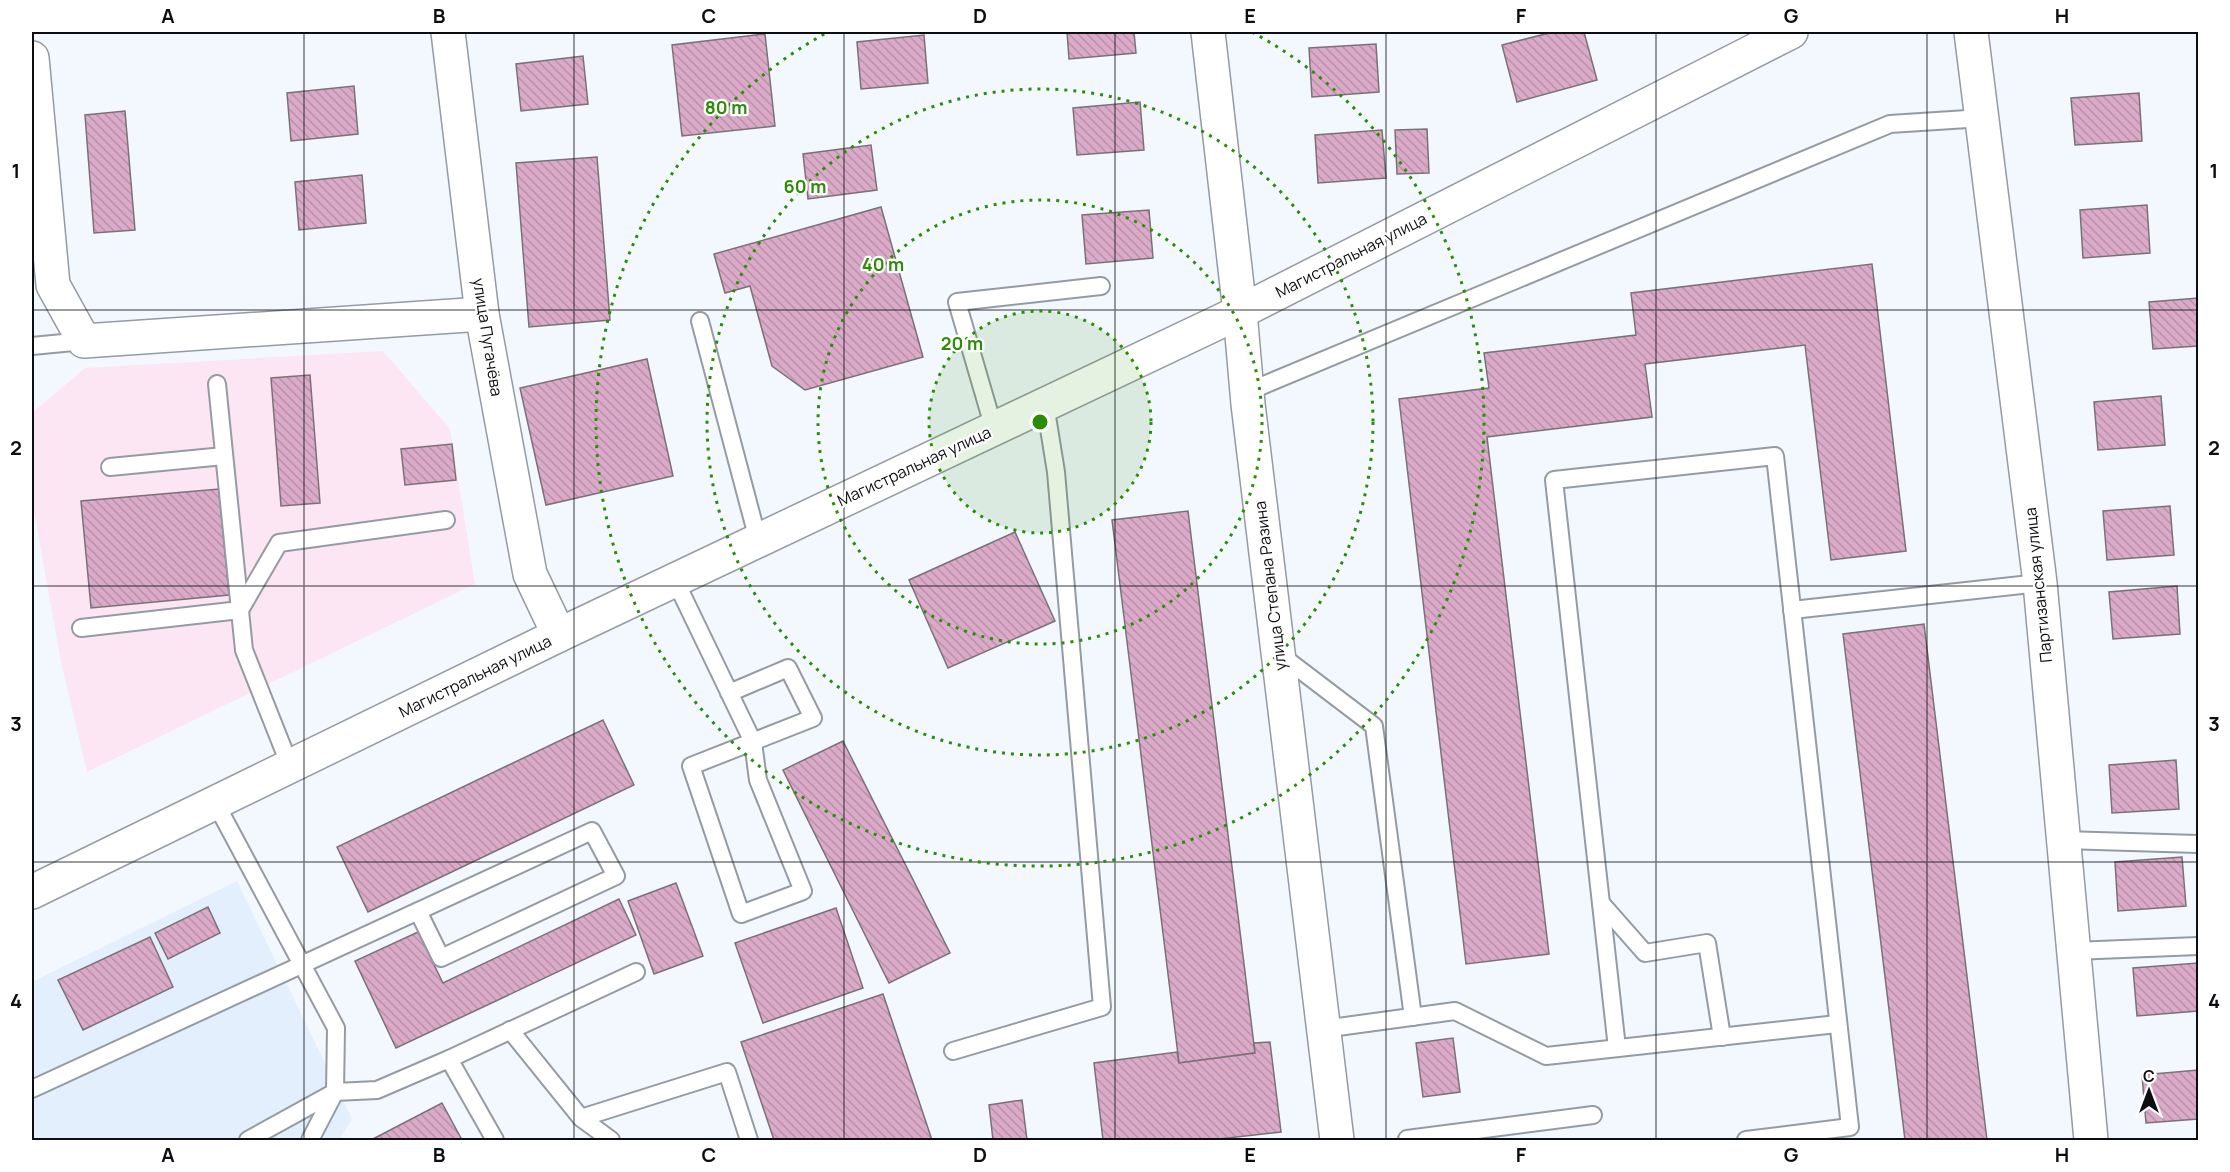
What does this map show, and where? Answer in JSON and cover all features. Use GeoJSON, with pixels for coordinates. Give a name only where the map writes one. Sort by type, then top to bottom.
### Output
{"type":"FeatureCollection","features":[{"type":"Feature","properties":{"kind":"street","name":"улица Пугачёва"},"geometry":{"type":"LineString","coordinates":[[448,32],[482,314],[530,574],[559,635]]}},
{"type":"Feature","properties":{"kind":"street","name":"улица Степана Разина"},"geometry":{"type":"LineString","coordinates":[[1208,32],[1277,652],[1337,1140]]}},
{"type":"Feature","properties":{"kind":"street","name":"Магистральная улица"},"geometry":{"type":"LineString","coordinates":[[32,892],[559,635],[1240,312],[1791,32]]}},
{"type":"Feature","properties":{"kind":"street","name":"Партизанская улица"},"geometry":{"type":"LineString","coordinates":[[1971,32],[2040,583],[2091,1140]]}},
{"type":"Feature","properties":{"kind":"street"},"geometry":{"type":"LineString","coordinates":[[32,58],[53,285],[84,341],[482,314]]}},
{"type":"Feature","properties":{"kind":"lane"},"geometry":{"type":"LineString","coordinates":[[1247,392],[1890,124],[1983,118]]}},
{"type":"Feature","properties":{"kind":"lane"},"geometry":{"type":"LineString","coordinates":[[994,429],[957,302],[1101,286]]}},
{"type":"Feature","properties":{"kind":"lane"},"geometry":{"type":"LineString","coordinates":[[700,321],[758,540]]}},
{"type":"Feature","properties":{"kind":"lane"},"geometry":{"type":"LineString","coordinates":[[32,346],[84,341]]}},
{"type":"Feature","properties":{"kind":"lane"},"geometry":{"type":"LineString","coordinates":[[217,384],[244,650],[290,766]]}},
{"type":"Feature","properties":{"kind":"lane"},"geometry":{"type":"LineString","coordinates":[[953,1052],[1102,1007],[1056,472],[1045,404]]}},
{"type":"Feature","properties":{"kind":"lane"},"geometry":{"type":"LineString","coordinates":[[110,467],[224,456]]}},
{"type":"Feature","properties":{"kind":"lane"},"geometry":{"type":"LineString","coordinates":[[1617,1048],[1554,480],[1775,456],[1850,1128],[1746,1140]]}},
{"type":"Feature","properties":{"kind":"lane"},"geometry":{"type":"LineString","coordinates":[[240,610],[279,543],[446,520]]}},
{"type":"Feature","properties":{"kind":"lane"},"geometry":{"type":"LineString","coordinates":[[675,580],[729,693],[753,742],[758,780],[803,891],[741,914],[691,766],[753,742],[813,718],[788,668],[729,693]]}},
{"type":"Feature","properties":{"kind":"lane"},"geometry":{"type":"LineString","coordinates":[[1792,610],[2040,583]]}},
{"type":"Feature","properties":{"kind":"lane"},"geometry":{"type":"LineString","coordinates":[[81,627],[240,610]]}},
{"type":"Feature","properties":{"kind":"lane"},"geometry":{"type":"LineString","coordinates":[[1277,652],[1374,726],[1413,1017]]}},
{"type":"Feature","properties":{"kind":"lane"},"geometry":{"type":"LineString","coordinates":[[215,802],[336,1028],[335,1092],[310,1140]]}},
{"type":"Feature","properties":{"kind":"lane"},"geometry":{"type":"LineString","coordinates":[[32,1089],[418,910],[592,831],[616,876],[441,958],[418,910]]}},
{"type":"Feature","properties":{"kind":"lane"},"geometry":{"type":"LineString","coordinates":[[2063,840],[2199,844]]}},
{"type":"Feature","properties":{"kind":"lane"},"geometry":{"type":"LineString","coordinates":[[1601,903],[1646,953],[1707,943],[1722,1037]]}},
{"type":"Feature","properties":{"kind":"lane"},"geometry":{"type":"LineString","coordinates":[[2073,951],[2199,946]]}},
{"type":"Feature","properties":{"kind":"lane"},"geometry":{"type":"LineString","coordinates":[[248,1140],[335,1092],[377,1090],[636,972]]}},
{"type":"Feature","properties":{"kind":"lane"},"geometry":{"type":"LineString","coordinates":[[1323,1029],[1455,1011],[1546,1056],[1837,1024]]}},
{"type":"Feature","properties":{"kind":"lane"},"geometry":{"type":"LineString","coordinates":[[510,1030],[581,1118],[610,1140]]}},
{"type":"Feature","properties":{"kind":"lane"},"geometry":{"type":"LineString","coordinates":[[448,1059],[495,1140]]}},
{"type":"Feature","properties":{"kind":"lane"},"geometry":{"type":"LineString","coordinates":[[581,1118],[727,1072],[749,1140]]}},
{"type":"Feature","properties":{"kind":"lane"},"geometry":{"type":"LineString","coordinates":[[1407,1140],[1593,1114]]}},
{"type":"Feature","properties":{"kind":"shaded area"},"geometry":{"type":"Polygon","coordinates":[[[383,351],[450,429],[475,584],[87,772],[61,662],[32,500],[32,413],[85,368],[383,351]]]}},
{"type":"Feature","properties":{"kind":"shaded area"},"geometry":{"type":"Polygon","coordinates":[[[237,881],[352,1119],[339,1140],[32,1140],[32,982],[237,881]]]}},
{"type":"Feature","properties":{"kind":"building"},"geometry":{"type":"Polygon","coordinates":[[[1067,32],[1134,32],[1136,53],[1069,59],[1067,32]]]}},
{"type":"Feature","properties":{"kind":"building"},"geometry":{"type":"Polygon","coordinates":[[[1553,32],[1584,32],[1597,80],[1517,102],[1502,45],[1553,32]]]}},
{"type":"Feature","properties":{"kind":"building"},"geometry":{"type":"Polygon","coordinates":[[[765,34],[775,126],[682,136],[672,45],[765,34]]]}},
{"type":"Feature","properties":{"kind":"building"},"geometry":{"type":"Polygon","coordinates":[[[924,35],[928,83],[861,89],[857,42],[924,35]]]}},
{"type":"Feature","properties":{"kind":"building"},"geometry":{"type":"Polygon","coordinates":[[[1376,44],[1379,92],[1312,97],[1309,48],[1376,44]]]}},
{"type":"Feature","properties":{"kind":"building"},"geometry":{"type":"Polygon","coordinates":[[[583,56],[588,104],[521,111],[516,64],[583,56]]]}},
{"type":"Feature","properties":{"kind":"building"},"geometry":{"type":"Polygon","coordinates":[[[354,86],[358,134],[291,141],[287,93],[354,86]]]}},
{"type":"Feature","properties":{"kind":"building"},"geometry":{"type":"Polygon","coordinates":[[[2139,93],[2142,141],[2075,145],[2071,98],[2139,93]]]}},
{"type":"Feature","properties":{"kind":"building"},"geometry":{"type":"Polygon","coordinates":[[[1140,102],[1144,150],[1077,155],[1073,108],[1140,102]]]}},
{"type":"Feature","properties":{"kind":"building"},"geometry":{"type":"Polygon","coordinates":[[[125,111],[135,230],[94,233],[85,115],[125,111]]]}},
{"type":"Feature","properties":{"kind":"building"},"geometry":{"type":"Polygon","coordinates":[[[1427,129],[1429,173],[1397,174],[1395,130],[1427,129]]]}},
{"type":"Feature","properties":{"kind":"building"},"geometry":{"type":"Polygon","coordinates":[[[1382,130],[1386,178],[1318,183],[1315,135],[1382,130]]]}},
{"type":"Feature","properties":{"kind":"building"},"geometry":{"type":"Polygon","coordinates":[[[871,145],[877,190],[808,199],[803,154],[871,145]]]}},
{"type":"Feature","properties":{"kind":"building"},"geometry":{"type":"Polygon","coordinates":[[[597,157],[610,320],[529,327],[516,163],[597,157]]]}},
{"type":"Feature","properties":{"kind":"building"},"geometry":{"type":"Polygon","coordinates":[[[362,175],[366,223],[299,230],[295,182],[362,175]]]}},
{"type":"Feature","properties":{"kind":"building"},"geometry":{"type":"Polygon","coordinates":[[[2147,205],[2150,253],[2083,258],[2080,210],[2147,205]]]}},
{"type":"Feature","properties":{"kind":"building"},"geometry":{"type":"Polygon","coordinates":[[[881,207],[923,357],[805,390],[772,366],[750,286],[725,293],[714,254],[881,207]]]}},
{"type":"Feature","properties":{"kind":"building"},"geometry":{"type":"Polygon","coordinates":[[[1149,210],[1153,258],[1086,264],[1082,215],[1149,210]]]}},
{"type":"Feature","properties":{"kind":"building"},"geometry":{"type":"Polygon","coordinates":[[[1872,264],[1906,551],[1831,560],[1805,345],[1645,364],[1652,417],[1487,437],[1549,954],[1466,964],[1399,399],[1489,388],[1484,353],[1636,335],[1631,293],[1872,264]]]}},
{"type":"Feature","properties":{"kind":"building"},"geometry":{"type":"Polygon","coordinates":[[[2198,298],[2198,346],[2153,349],[2149,302],[2198,298]]]}},
{"type":"Feature","properties":{"kind":"building"},"geometry":{"type":"Polygon","coordinates":[[[647,359],[673,476],[546,505],[520,388],[647,359]]]}},
{"type":"Feature","properties":{"kind":"building"},"geometry":{"type":"Polygon","coordinates":[[[310,375],[320,503],[281,506],[271,378],[310,375]]]}},
{"type":"Feature","properties":{"kind":"building"},"geometry":{"type":"Polygon","coordinates":[[[2161,396],[2165,445],[2098,450],[2094,402],[2161,396]]]}},
{"type":"Feature","properties":{"kind":"building"},"geometry":{"type":"Polygon","coordinates":[[[452,444],[456,480],[405,485],[401,449],[452,444]]]}},
{"type":"Feature","properties":{"kind":"building"},"geometry":{"type":"Polygon","coordinates":[[[219,489],[229,595],[91,608],[81,501],[219,489]]]}},
{"type":"Feature","properties":{"kind":"building"},"geometry":{"type":"Polygon","coordinates":[[[2170,506],[2174,555],[2107,560],[2103,511],[2170,506]]]}},
{"type":"Feature","properties":{"kind":"building"},"geometry":{"type":"Polygon","coordinates":[[[1188,511],[1255,1053],[1179,1063],[1112,520],[1188,511]]]}},
{"type":"Feature","properties":{"kind":"building"},"geometry":{"type":"Polygon","coordinates":[[[1015,532],[1055,621],[948,668],[909,580],[1015,532]]]}},
{"type":"Feature","properties":{"kind":"building"},"geometry":{"type":"Polygon","coordinates":[[[2177,586],[2180,634],[2113,639],[2109,592],[2177,586]]]}},
{"type":"Feature","properties":{"kind":"building"},"geometry":{"type":"Polygon","coordinates":[[[1924,624],[1987,1140],[1905,1140],[1843,634],[1924,624]]]}},
{"type":"Feature","properties":{"kind":"building"},"geometry":{"type":"Polygon","coordinates":[[[603,720],[634,785],[368,912],[337,847],[603,720]]]}},
{"type":"Feature","properties":{"kind":"building"},"geometry":{"type":"Polygon","coordinates":[[[843,741],[950,953],[889,983],[783,770],[843,741]]]}},
{"type":"Feature","properties":{"kind":"building"},"geometry":{"type":"Polygon","coordinates":[[[2176,760],[2179,809],[2112,813],[2109,765],[2176,760]]]}},
{"type":"Feature","properties":{"kind":"building"},"geometry":{"type":"Polygon","coordinates":[[[2182,857],[2186,906],[2118,911],[2115,862],[2182,857]]]}},
{"type":"Feature","properties":{"kind":"building"},"geometry":{"type":"Polygon","coordinates":[[[676,883],[703,956],[654,974],[628,901],[676,883]]]}},
{"type":"Feature","properties":{"kind":"building"},"geometry":{"type":"Polygon","coordinates":[[[619,899],[636,935],[396,1048],[355,961],[418,932],[443,983],[619,899]]]}},
{"type":"Feature","properties":{"kind":"building"},"geometry":{"type":"Polygon","coordinates":[[[208,907],[220,933],[168,959],[155,933],[208,907]]]}},
{"type":"Feature","properties":{"kind":"building"},"geometry":{"type":"Polygon","coordinates":[[[836,908],[863,988],[763,1023],[735,943],[836,908]]]}},
{"type":"Feature","properties":{"kind":"building"},"geometry":{"type":"Polygon","coordinates":[[[150,937],[173,987],[83,1030],[58,980],[150,937]]]}},
{"type":"Feature","properties":{"kind":"building"},"geometry":{"type":"Polygon","coordinates":[[[2198,963],[2198,1011],[2137,1016],[2133,968],[2198,963]]]}},
{"type":"Feature","properties":{"kind":"building"},"geometry":{"type":"Polygon","coordinates":[[[883,994],[932,1140],[774,1140],[741,1042],[883,994]]]}},
{"type":"Feature","properties":{"kind":"building"},"geometry":{"type":"Polygon","coordinates":[[[1453,1038],[1460,1092],[1423,1097],[1416,1043],[1453,1038]]]}},
{"type":"Feature","properties":{"kind":"building"},"geometry":{"type":"Polygon","coordinates":[[[1270,1042],[1281,1132],[1210,1140],[1103,1140],[1094,1063],[1177,1052],[1179,1063],[1255,1053],[1254,1043],[1270,1042]]]}},
{"type":"Feature","properties":{"kind":"building"},"geometry":{"type":"Polygon","coordinates":[[[2198,1070],[2198,1119],[2146,1123],[2142,1075],[2198,1070]]]}},
{"type":"Feature","properties":{"kind":"building"},"geometry":{"type":"Polygon","coordinates":[[[1022,1100],[1027,1140],[993,1140],[989,1105],[1022,1100]]]}},
{"type":"Feature","properties":{"kind":"building"},"geometry":{"type":"Polygon","coordinates":[[[442,1103],[462,1140],[371,1140],[442,1103]]]}}]}
